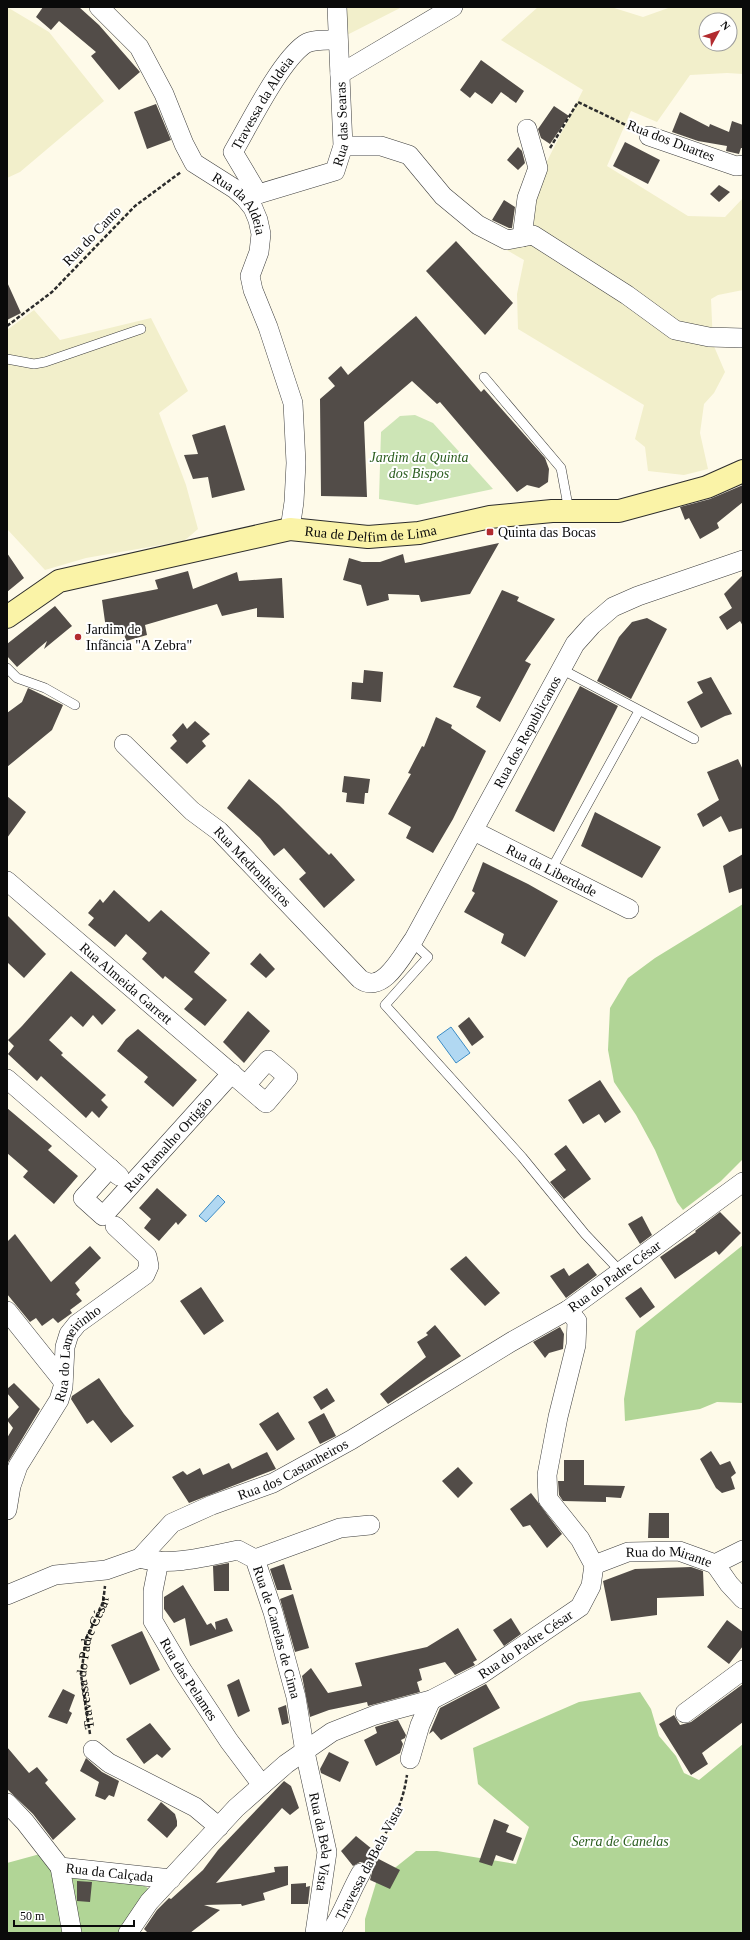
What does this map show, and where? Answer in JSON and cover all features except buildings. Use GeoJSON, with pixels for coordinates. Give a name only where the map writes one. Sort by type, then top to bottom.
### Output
{"type":"FeatureCollection","features":[{"type":"Feature","properties":{"kind":"main road","name":"Rua de Delfim de Lima"},"geometry":{"type":"LineString","coordinates":[[7,617],[59,581],[290,529],[368,537],[419,533],[490,517],[552,511],[619,511],[707,487],[743,471]]}},
{"type":"Feature","properties":{"kind":"street","name":"Rua da Aldeia"},"geometry":{"type":"LineString","coordinates":[[99,7],[139,47],[164,94],[184,144],[194,163],[235,189],[252,196],[253,208],[261,234],[259,252],[250,276],[253,290],[268,327],[293,404],[296,463],[294,502],[290,529]]}},
{"type":"Feature","properties":{"kind":"street","name":"Rua das Searas"},"geometry":{"type":"LineString","coordinates":[[252,196],[335,171],[343,146],[338,7]]}},
{"type":"Feature","properties":{"kind":"street"},"geometry":{"type":"LineString","coordinates":[[340,74],[453,7]]}},
{"type":"Feature","properties":{"kind":"street","name":"Travessa da Aldeia"},"geometry":{"type":"LineString","coordinates":[[252,196],[233,152],[278,76],[290,59],[306,44],[338,40]]}},
{"type":"Feature","properties":{"kind":"street"},"geometry":{"type":"LineString","coordinates":[[522,237],[527,198],[538,168],[527,129]]}},
{"type":"Feature","properties":{"kind":"street","name":"Rua dos Duartes"},"geometry":{"type":"LineString","coordinates":[[649,136],[736,166],[743,165]]}},
{"type":"Feature","properties":{"kind":"street"},"geometry":{"type":"LineString","coordinates":[[343,146],[382,146],[408,155],[442,196],[478,225],[507,240],[533,235],[627,295],[675,330],[709,337],[743,338]]}},
{"type":"Feature","properties":{"kind":"street","name":"Rua dos Republicanos"},"geometry":{"type":"LineString","coordinates":[[380,981],[390,973],[412,942],[474,831],[574,644],[613,607],[638,596],[743,560]]}},
{"type":"Feature","properties":{"kind":"street","name":"Rua Medronheiros"},"geometry":{"type":"LineString","coordinates":[[124,744],[192,810],[219,831],[360,979],[369,984],[380,981]]}},
{"type":"Feature","properties":{"kind":"street","name":"Rua da Liberdade"},"geometry":{"type":"LineString","coordinates":[[474,831],[629,909]]}},
{"type":"Feature","properties":{"kind":"street","name":"Rua Almeida Garrett"},"geometry":{"type":"LineString","coordinates":[[7,881],[239,1079]]}},
{"type":"Feature","properties":{"kind":"street"},"geometry":{"type":"LineString","coordinates":[[7,1079],[129,1185]]}},
{"type":"Feature","properties":{"kind":"street","name":"Rua Ramalho Ortigão"},"geometry":{"type":"LineString","coordinates":[[109,1221],[129,1185],[239,1079]]}},
{"type":"Feature","properties":{"kind":"street"},"geometry":{"type":"LineString","coordinates":[[109,1221],[83,1198],[110,1168]]}},
{"type":"Feature","properties":{"kind":"street","name":"Rua do Padre César"},"geometry":{"type":"LineString","coordinates":[[128,1933],[149,1902],[219,1827],[286,1764],[332,1732],[375,1715],[431,1700],[483,1674],[580,1607],[591,1586],[594,1565],[580,1539],[548,1499],[546,1476],[558,1417],[576,1345],[576,1321],[568,1310],[743,1182]]}},
{"type":"Feature","properties":{"kind":"street","name":"Rua do Lameirinho"},"geometry":{"type":"LineString","coordinates":[[7,1510],[11,1486],[18,1466],[59,1400],[63,1381],[65,1347],[69,1334],[77,1324],[145,1275],[148,1269],[147,1256],[109,1221]]}},
{"type":"Feature","properties":{"kind":"street","name":"Rua dos Castanheiros"},"geometry":{"type":"LineString","coordinates":[[7,1595],[55,1575],[106,1570],[140,1558],[172,1523],[212,1505],[273,1483],[311,1463],[511,1342],[568,1310]]}},
{"type":"Feature","properties":{"kind":"street"},"geometry":{"type":"LineString","coordinates":[[7,1311],[63,1381]]}},
{"type":"Feature","properties":{"kind":"street"},"geometry":{"type":"LineString","coordinates":[[255,1559],[340,1528],[370,1524]]}},
{"type":"Feature","properties":{"kind":"street","name":"Rua de Canelas de Cima"},"geometry":{"type":"LineString","coordinates":[[140,1558],[152,1561],[202,1558],[238,1550],[255,1559],[273,1612],[296,1697],[305,1752]]}},
{"type":"Feature","properties":{"kind":"street","name":"Rua do Mirante"},"geometry":{"type":"LineString","coordinates":[[594,1565],[628,1552],[679,1551],[715,1564],[743,1550]]}},
{"type":"Feature","properties":{"kind":"street","name":"Rua das Pelames"},"geometry":{"type":"LineString","coordinates":[[159,1561],[153,1591],[153,1621],[182,1670],[229,1741],[262,1785]]}},
{"type":"Feature","properties":{"kind":"street"},"geometry":{"type":"LineString","coordinates":[[715,1564],[729,1584],[743,1599]]}},
{"type":"Feature","properties":{"kind":"street"},"geometry":{"type":"LineString","coordinates":[[685,1713],[743,1670]]}},
{"type":"Feature","properties":{"kind":"street"},"geometry":{"type":"LineString","coordinates":[[410,1759],[420,1725],[431,1700]]}},
{"type":"Feature","properties":{"kind":"street","name":"Travessa do Padre César"},"geometry":{"type":"LineString","coordinates":[[93,1750],[109,1763],[195,1807],[219,1827]]}},
{"type":"Feature","properties":{"kind":"street","name":"Rua da Bela Vista"},"geometry":{"type":"LineString","coordinates":[[305,1752],[327,1852],[315,1933]]}},
{"type":"Feature","properties":{"kind":"street","name":"Rua da Calçada"},"geometry":{"type":"LineString","coordinates":[[7,1803],[25,1822],[60,1867],[171,1879]]}},
{"type":"Feature","properties":{"kind":"street"},"geometry":{"type":"LineString","coordinates":[[60,1867],[72,1933]]}},
{"type":"Feature","properties":{"kind":"street","name":"Travessa da Bela Vista"},"geometry":{"type":"LineString","coordinates":[[330,1933],[338,1922],[348,1897],[361,1873]]}},
{"type":"Feature","properties":{"kind":"lane"},"geometry":{"type":"LineString","coordinates":[[7,359],[34,364],[46,362],[141,329]]}},
{"type":"Feature","properties":{"kind":"lane"},"geometry":{"type":"LineString","coordinates":[[484,377],[561,468],[569,512]]}},
{"type":"Feature","properties":{"kind":"lane"},"geometry":{"type":"LineString","coordinates":[[7,668],[18,678],[45,688],[75,705]]}},
{"type":"Feature","properties":{"kind":"lane"},"geometry":{"type":"LineString","coordinates":[[561,669],[694,739]]}},
{"type":"Feature","properties":{"kind":"lane"},"geometry":{"type":"LineString","coordinates":[[551,870],[639,711]]}},
{"type":"Feature","properties":{"kind":"lane"},"geometry":{"type":"LineString","coordinates":[[412,942],[428,957],[385,1005],[522,1156],[585,1234],[621,1272]]}},
{"type":"Feature","properties":{"kind":"path","name":"Rua dos Duartes"},"geometry":{"type":"LineString","coordinates":[[538,168],[578,102],[649,136]]}},
{"type":"Feature","properties":{"kind":"path","name":"Rua do Canto"},"geometry":{"type":"LineString","coordinates":[[7,326],[52,292],[134,206],[194,163]]}},
{"type":"Feature","properties":{"kind":"path","name":"Travessa do Padre César"},"geometry":{"type":"LineString","coordinates":[[93,1750],[81,1675],[86,1639],[103,1603],[106,1570]]}},
{"type":"Feature","properties":{"kind":"path","name":"Travessa da Bela Vista"},"geometry":{"type":"LineString","coordinates":[[361,1873],[395,1818],[404,1796],[410,1759]]}},
{"type":"Feature","properties":{"kind":"shaded area"},"geometry":{"type":"Polygon","coordinates":[[[7,7],[49,32],[104,101],[20,172],[7,178],[7,7]]]}},
{"type":"Feature","properties":{"kind":"shaded area"},"geometry":{"type":"Polygon","coordinates":[[[345,7],[402,7],[347,35],[345,7]]]}},
{"type":"Feature","properties":{"kind":"shaded area"},"geometry":{"type":"Polygon","coordinates":[[[538,7],[611,7],[643,17],[671,7],[743,7],[743,74],[727,73],[690,75],[657,122],[631,111],[607,166],[688,216],[725,217],[743,198],[743,290],[718,295],[711,299],[713,344],[725,372],[714,393],[704,404],[700,433],[708,469],[684,475],[648,471],[645,447],[635,439],[644,405],[518,329],[517,294],[524,260],[503,248],[583,90],[501,40],[538,7]]]}},
{"type":"Feature","properties":{"kind":"shaded area"},"geometry":{"type":"Polygon","coordinates":[[[34,310],[60,340],[151,318],[188,391],[159,413],[186,485],[198,529],[184,541],[86,558],[45,570],[7,529],[7,330],[34,310]]]}},
{"type":"Feature","properties":{"kind":"green space","name":"Jardim da Quinta dos Bispos"},"geometry":{"type":"Polygon","coordinates":[[[415,415],[433,423],[493,489],[417,505],[379,499],[381,432],[400,416],[415,415]]]}},
{"type":"Feature","properties":{"kind":"green space"},"geometry":{"type":"Polygon","coordinates":[[[743,904],[743,1159],[721,1181],[683,1210],[677,1202],[655,1150],[636,1115],[614,1082],[608,1050],[610,1008],[628,978],[655,958],[743,904]]]}},
{"type":"Feature","properties":{"kind":"green space"},"geometry":{"type":"Polygon","coordinates":[[[743,1245],[743,1403],[717,1402],[700,1409],[625,1421],[624,1399],[636,1331],[743,1245]]]}},
{"type":"Feature","properties":{"kind":"green space","name":"Serra de Canelas"},"geometry":{"type":"Polygon","coordinates":[[[640,1692],[651,1709],[659,1736],[676,1756],[684,1773],[699,1780],[743,1744],[743,1933],[365,1933],[365,1919],[376,1883],[416,1851],[437,1851],[516,1864],[529,1827],[478,1784],[473,1748],[579,1702],[640,1692]]]}},
{"type":"Feature","properties":{"kind":"green space"},"geometry":{"type":"Polygon","coordinates":[[[40,1854],[118,1870],[151,1890],[121,1933],[7,1933],[7,1863],[40,1854]]]}},
{"type":"Feature","properties":{"kind":"water"},"geometry":{"type":"Polygon","coordinates":[[[451,1027],[470,1053],[456,1063],[437,1037],[451,1027]]]}},
{"type":"Feature","properties":{"kind":"water"},"geometry":{"type":"Polygon","coordinates":[[[218,1195],[225,1202],[206,1222],[199,1216],[218,1195]]]}},
{"type":"Feature","properties":{"kind":"place","name":"Quinta das Bocas"},"geometry":{"type":"Point","coordinates":[490,532]}},
{"type":"Feature","properties":{"kind":"place","name":"Jardim de Infãncia \"A Zebra\""},"geometry":{"type":"Point","coordinates":[78,637]}}]}
